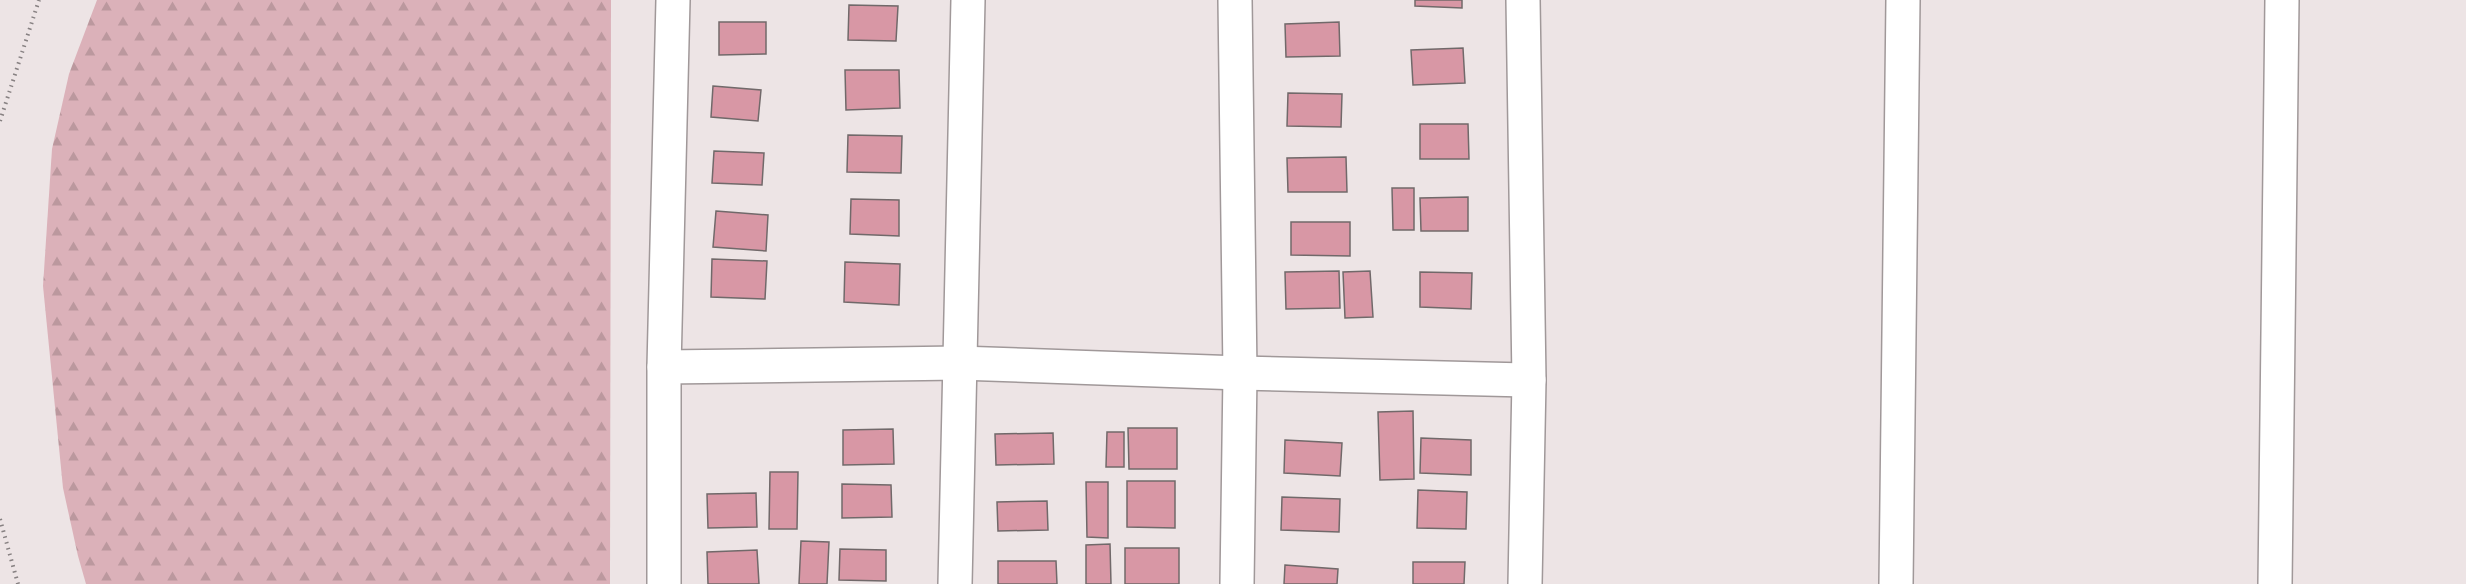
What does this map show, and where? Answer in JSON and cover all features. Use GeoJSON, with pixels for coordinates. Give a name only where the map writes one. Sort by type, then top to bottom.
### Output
{"type":"FeatureCollection","features":[{"type":"Feature","properties":{"kind":"street"},"geometry":{"type":"LineString","coordinates":[[664,584],[664,367],[673,0]]}},
{"type":"Feature","properties":{"kind":"street"},"geometry":{"type":"LineString","coordinates":[[955,584],[968,0]]}},
{"type":"Feature","properties":{"kind":"street"},"geometry":{"type":"LineString","coordinates":[[1235,0],[1240,373],[1237,584]]}},
{"type":"Feature","properties":{"kind":"street"},"geometry":{"type":"LineString","coordinates":[[1523,0],[1529,380],[1525,584]]}},
{"type":"Feature","properties":{"kind":"street"},"geometry":{"type":"LineString","coordinates":[[1896,584],[1903,0]]}},
{"type":"Feature","properties":{"kind":"street"},"geometry":{"type":"LineString","coordinates":[[2275,584],[2282,0]]}},
{"type":"Feature","properties":{"kind":"street"},"geometry":{"type":"LineString","coordinates":[[664,367],[959,363],[1529,380]]}},
{"type":"Feature","properties":{"kind":"path"},"geometry":{"type":"LineString","coordinates":[[0,121],[39,0]]}},
{"type":"Feature","properties":{"kind":"path"},"geometry":{"type":"LineString","coordinates":[[0,519],[18,584]]}},
{"type":"Feature","properties":{"kind":"green space"},"geometry":{"type":"Polygon","coordinates":[[[97,0],[611,0],[610,584],[86,584],[63,488],[43,286],[52,149],[69,74],[97,0]]]}},
{"type":"Feature","properties":{"kind":"building"},"geometry":{"type":"Polygon","coordinates":[[[1415,0],[1462,0],[1462,8],[1415,6],[1415,0]]]}},
{"type":"Feature","properties":{"kind":"building"},"geometry":{"type":"Polygon","coordinates":[[[849,5],[898,6],[896,41],[848,40],[849,5]]]}},
{"type":"Feature","properties":{"kind":"building"},"geometry":{"type":"Polygon","coordinates":[[[719,22],[766,22],[766,54],[719,55],[719,22]]]}},
{"type":"Feature","properties":{"kind":"building"},"geometry":{"type":"Polygon","coordinates":[[[1339,22],[1340,56],[1286,57],[1285,24],[1339,22]]]}},
{"type":"Feature","properties":{"kind":"building"},"geometry":{"type":"Polygon","coordinates":[[[1463,48],[1465,83],[1413,85],[1411,50],[1463,48]]]}},
{"type":"Feature","properties":{"kind":"building"},"geometry":{"type":"Polygon","coordinates":[[[845,70],[899,70],[900,108],[846,110],[845,70]]]}},
{"type":"Feature","properties":{"kind":"building"},"geometry":{"type":"Polygon","coordinates":[[[713,86],[761,90],[758,121],[711,117],[713,86]]]}},
{"type":"Feature","properties":{"kind":"building"},"geometry":{"type":"Polygon","coordinates":[[[1288,93],[1342,94],[1341,127],[1287,126],[1288,93]]]}},
{"type":"Feature","properties":{"kind":"building"},"geometry":{"type":"Polygon","coordinates":[[[1420,124],[1468,124],[1469,159],[1420,159],[1420,124]]]}},
{"type":"Feature","properties":{"kind":"building"},"geometry":{"type":"Polygon","coordinates":[[[848,135],[902,136],[901,173],[847,172],[848,135]]]}},
{"type":"Feature","properties":{"kind":"building"},"geometry":{"type":"Polygon","coordinates":[[[714,151],[764,153],[762,185],[712,183],[714,151]]]}},
{"type":"Feature","properties":{"kind":"building"},"geometry":{"type":"Polygon","coordinates":[[[1346,157],[1347,192],[1288,192],[1287,158],[1346,157]]]}},
{"type":"Feature","properties":{"kind":"building"},"geometry":{"type":"Polygon","coordinates":[[[1392,188],[1414,188],[1414,230],[1393,230],[1392,188]]]}},
{"type":"Feature","properties":{"kind":"building"},"geometry":{"type":"Polygon","coordinates":[[[1468,197],[1468,231],[1421,231],[1420,198],[1468,197]]]}},
{"type":"Feature","properties":{"kind":"building"},"geometry":{"type":"Polygon","coordinates":[[[851,199],[899,200],[899,236],[850,234],[851,199]]]}},
{"type":"Feature","properties":{"kind":"building"},"geometry":{"type":"Polygon","coordinates":[[[716,211],[768,215],[766,251],[713,247],[716,211]]]}},
{"type":"Feature","properties":{"kind":"building"},"geometry":{"type":"Polygon","coordinates":[[[1291,222],[1350,222],[1350,256],[1291,255],[1291,222]]]}},
{"type":"Feature","properties":{"kind":"building"},"geometry":{"type":"Polygon","coordinates":[[[712,259],[767,261],[765,299],[711,297],[712,259]]]}},
{"type":"Feature","properties":{"kind":"building"},"geometry":{"type":"Polygon","coordinates":[[[845,262],[900,264],[899,305],[844,302],[845,262]]]}},
{"type":"Feature","properties":{"kind":"building"},"geometry":{"type":"Polygon","coordinates":[[[1339,271],[1340,308],[1286,309],[1285,272],[1339,271]]]}},
{"type":"Feature","properties":{"kind":"building"},"geometry":{"type":"Polygon","coordinates":[[[1370,271],[1373,317],[1345,318],[1343,272],[1370,271]]]}},
{"type":"Feature","properties":{"kind":"building"},"geometry":{"type":"Polygon","coordinates":[[[1420,272],[1472,273],[1471,309],[1420,307],[1420,272]]]}},
{"type":"Feature","properties":{"kind":"building"},"geometry":{"type":"Polygon","coordinates":[[[1413,411],[1414,479],[1380,480],[1378,412],[1413,411]]]}},
{"type":"Feature","properties":{"kind":"building"},"geometry":{"type":"Polygon","coordinates":[[[1128,428],[1177,428],[1177,469],[1129,469],[1128,428]]]}},
{"type":"Feature","properties":{"kind":"building"},"geometry":{"type":"Polygon","coordinates":[[[893,429],[894,464],[843,465],[843,430],[893,429]]]}},
{"type":"Feature","properties":{"kind":"building"},"geometry":{"type":"Polygon","coordinates":[[[1107,432],[1124,432],[1124,467],[1106,467],[1107,432]]]}},
{"type":"Feature","properties":{"kind":"building"},"geometry":{"type":"Polygon","coordinates":[[[1053,433],[1054,464],[996,465],[995,434],[1053,433]]]}},
{"type":"Feature","properties":{"kind":"building"},"geometry":{"type":"Polygon","coordinates":[[[1421,438],[1471,440],[1471,475],[1420,473],[1421,438]]]}},
{"type":"Feature","properties":{"kind":"building"},"geometry":{"type":"Polygon","coordinates":[[[1285,440],[1342,443],[1340,476],[1284,473],[1285,440]]]}},
{"type":"Feature","properties":{"kind":"building"},"geometry":{"type":"Polygon","coordinates":[[[770,472],[798,472],[797,529],[769,529],[770,472]]]}},
{"type":"Feature","properties":{"kind":"building"},"geometry":{"type":"Polygon","coordinates":[[[1127,481],[1175,481],[1175,528],[1127,527],[1127,481]]]}},
{"type":"Feature","properties":{"kind":"building"},"geometry":{"type":"Polygon","coordinates":[[[1086,482],[1108,482],[1108,538],[1087,537],[1086,482]]]}},
{"type":"Feature","properties":{"kind":"building"},"geometry":{"type":"Polygon","coordinates":[[[842,484],[891,485],[892,517],[842,518],[842,484]]]}},
{"type":"Feature","properties":{"kind":"building"},"geometry":{"type":"Polygon","coordinates":[[[1418,490],[1467,492],[1466,529],[1417,528],[1418,490]]]}},
{"type":"Feature","properties":{"kind":"building"},"geometry":{"type":"Polygon","coordinates":[[[756,493],[757,527],[708,528],[707,494],[756,493]]]}},
{"type":"Feature","properties":{"kind":"building"},"geometry":{"type":"Polygon","coordinates":[[[1282,497],[1340,499],[1339,532],[1281,530],[1282,497]]]}},
{"type":"Feature","properties":{"kind":"building"},"geometry":{"type":"Polygon","coordinates":[[[1047,501],[1048,530],[998,531],[997,502],[1047,501]]]}},
{"type":"Feature","properties":{"kind":"building"},"geometry":{"type":"Polygon","coordinates":[[[801,541],[829,542],[827,584],[799,584],[801,541]]]}},
{"type":"Feature","properties":{"kind":"building"},"geometry":{"type":"Polygon","coordinates":[[[1110,544],[1111,584],[1086,584],[1086,545],[1110,544]]]}},
{"type":"Feature","properties":{"kind":"building"},"geometry":{"type":"Polygon","coordinates":[[[1125,548],[1179,548],[1179,584],[1125,584],[1125,548]]]}},
{"type":"Feature","properties":{"kind":"building"},"geometry":{"type":"Polygon","coordinates":[[[840,549],[886,550],[886,581],[839,580],[840,549]]]}},
{"type":"Feature","properties":{"kind":"building"},"geometry":{"type":"Polygon","coordinates":[[[757,550],[759,584],[708,584],[707,552],[757,550]]]}},
{"type":"Feature","properties":{"kind":"building"},"geometry":{"type":"Polygon","coordinates":[[[998,561],[1056,561],[1057,584],[998,584],[998,561]]]}},
{"type":"Feature","properties":{"kind":"building"},"geometry":{"type":"Polygon","coordinates":[[[1413,562],[1465,562],[1464,584],[1413,584],[1413,562]]]}},
{"type":"Feature","properties":{"kind":"building"},"geometry":{"type":"Polygon","coordinates":[[[1285,565],[1338,569],[1337,584],[1284,584],[1285,565]]]}}]}
